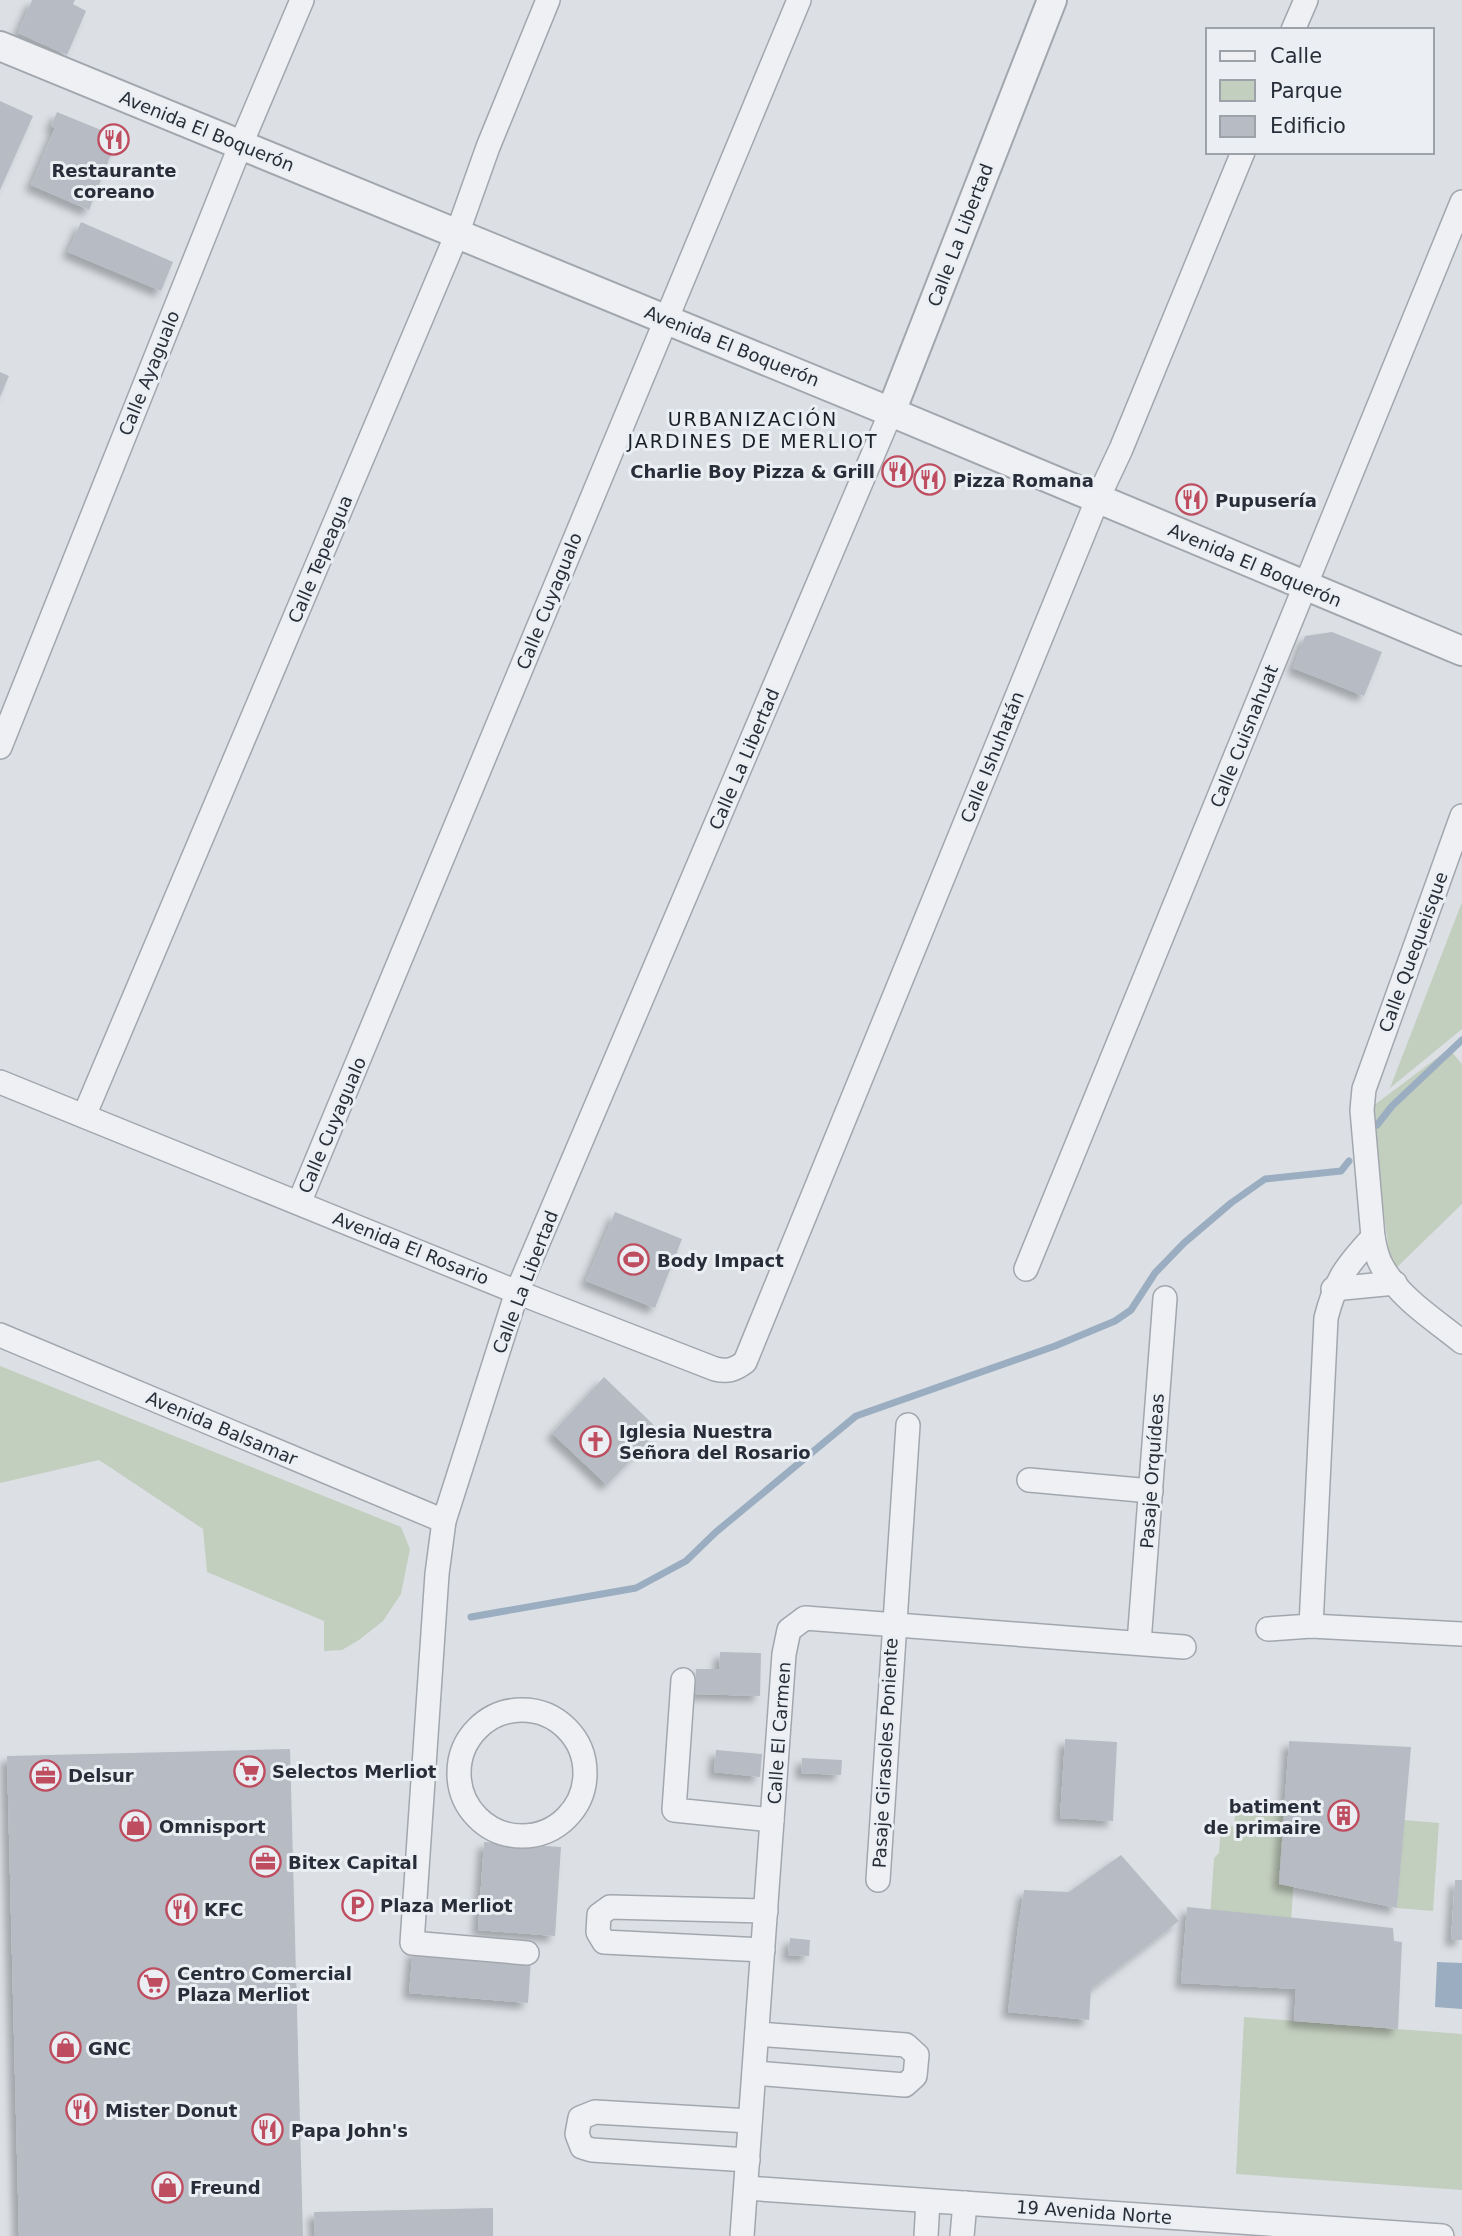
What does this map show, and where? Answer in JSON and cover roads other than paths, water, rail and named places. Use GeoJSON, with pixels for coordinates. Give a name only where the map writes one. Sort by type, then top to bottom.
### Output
{"type":"FeatureCollection","features":[{"type":"Feature","properties":{"kind":"street","name":"Calle Ayagualo"},"geometry":{"type":"LineString","coordinates":[[0,747],[241,144],[302,0]]}},
{"type":"Feature","properties":{"kind":"street","name":"Calle Tepeagua"},"geometry":{"type":"LineString","coordinates":[[85,1116],[457,234],[488,148],[548,0]]}},
{"type":"Feature","properties":{"kind":"street","name":"Calle Cuyagualo"},"geometry":{"type":"LineString","coordinates":[[299,1203],[799,0]]}},
{"type":"Feature","properties":{"kind":"street","name":"Calle La Libertad"},"geometry":{"type":"LineString","coordinates":[[527,1953],[412,1943],[437,1574],[444,1521],[517,1292],[891,412],[1052,0]]}},
{"type":"Feature","properties":{"kind":"street"},"geometry":{"type":"LineString","coordinates":[[1294,28],[1306,0]]}},
{"type":"Feature","properties":{"kind":"street","name":"Avenida El Boquerón"},"geometry":{"type":"LineString","coordinates":[[0,46],[665,318],[1462,651]]}},
{"type":"Feature","properties":{"kind":"street","name":"Calle Ishuhatán"},"geometry":{"type":"LineString","coordinates":[[745,1362],[1098,498],[1121,449],[1242,154]]}},
{"type":"Feature","properties":{"kind":"street","name":"Calle Cuisnahuat"},"geometry":{"type":"LineString","coordinates":[[1026,1269],[1462,202]]}},
{"type":"Feature","properties":{"kind":"street","name":"Calle Quequeisque"},"geometry":{"type":"LineString","coordinates":[[1462,816],[1364,1088],[1362,1110],[1377,1257],[1383,1269],[1403,1293],[1462,1342]]}},
{"type":"Feature","properties":{"kind":"street","name":"Avenida El Rosario"},"geometry":{"type":"LineString","coordinates":[[0,1082],[517,1292],[715,1369],[736,1369],[745,1362]]}},
{"type":"Feature","properties":{"kind":"street"},"geometry":{"type":"LineString","coordinates":[[1311,1626],[1326,1318],[1333,1289],[1350,1262],[1373,1237]]}},
{"type":"Feature","properties":{"kind":"street"},"geometry":{"type":"LineString","coordinates":[[1333,1289],[1395,1283]]}},
{"type":"Feature","properties":{"kind":"street","name":"Pasaje Orquídeas"},"geometry":{"type":"LineString","coordinates":[[1139,1643],[1165,1298]]}},
{"type":"Feature","properties":{"kind":"street","name":"Avenida Balsamar"},"geometry":{"type":"LineString","coordinates":[[0,1335],[444,1521]]}},
{"type":"Feature","properties":{"kind":"street","name":"Pasaje Girasoles Poniente"},"geometry":{"type":"LineString","coordinates":[[878,1881],[908,1425]]}},
{"type":"Feature","properties":{"kind":"street"},"geometry":{"type":"LineString","coordinates":[[1029,1480],[1150,1491]]}},
{"type":"Feature","properties":{"kind":"street","name":"Calle El Carmen"},"geometry":{"type":"LineString","coordinates":[[742,2236],[784,1654],[789,1630],[805,1618],[1184,1647]]}},
{"type":"Feature","properties":{"kind":"street"},"geometry":{"type":"LineString","coordinates":[[1268,1629],[1311,1626],[1462,1634]]}},
{"type":"Feature","properties":{"kind":"street"},"geometry":{"type":"LineString","coordinates":[[683,1680],[674,1810],[772,1820]]}},
{"type":"Feature","properties":{"kind":"street"},"geometry":{"type":"LineString","coordinates":[[526,1709],[546,1714],[564,1725],[576,1741],[584,1760],[585,1780],[579,1800],[566,1818],[549,1830],[529,1836],[507,1835],[488,1826],[472,1812],[462,1793],[459,1777],[462,1751],[472,1733],[487,1719],[506,1711],[526,1709]]}},
{"type":"Feature","properties":{"kind":"street"},"geometry":{"type":"LineString","coordinates":[[425,1775],[459,1777]]}},
{"type":"Feature","properties":{"kind":"street"},"geometry":{"type":"LineString","coordinates":[[763,1950],[604,1942],[598,1932],[599,1915],[610,1907],[766,1911]]}},
{"type":"Feature","properties":{"kind":"street"},"geometry":{"type":"LineString","coordinates":[[754,2073],[905,2085],[915,2076],[917,2055],[906,2045],[757,2034]]}},
{"type":"Feature","properties":{"kind":"street"},"geometry":{"type":"LineString","coordinates":[[748,2160],[592,2150],[582,2147],[577,2134],[580,2118],[594,2112],[750,2121]]}},
{"type":"Feature","properties":{"kind":"street","name":"19 Avenida Norte"},"geometry":{"type":"LineString","coordinates":[[746,2188],[965,2203],[1141,2226],[1442,2236]]}},
{"type":"Feature","properties":{"kind":"street"},"geometry":{"type":"LineString","coordinates":[[926,2236],[928,2201]]}},
{"type":"Feature","properties":{"kind":"street"},"geometry":{"type":"LineString","coordinates":[[962,2236],[965,2203]]}},
{"type":"Feature","properties":{"kind":"water"},"geometry":{"type":"Polygon","coordinates":[[[1437,1962],[1462,1963],[1462,2009],[1435,2007],[1437,1962]]]}},
{"type":"Feature","properties":{"kind":"waterway"},"geometry":{"type":"LineString","coordinates":[[1377,1125],[1392,1106],[1462,1040]]}},
{"type":"Feature","properties":{"kind":"waterway"},"geometry":{"type":"LineString","coordinates":[[471,1617],[636,1588],[686,1561],[716,1532],[856,1416],[1055,1346],[1115,1321],[1131,1310],[1155,1273],[1184,1243],[1231,1203],[1265,1179],[1341,1171],[1349,1161]]}},
{"type":"Feature","properties":{"kind":"place","name":"Restaurante coreano"},"geometry":{"type":"Point","coordinates":[114,140]}},
{"type":"Feature","properties":{"kind":"place","name":"Charlie Boy Pizza & Grill"},"geometry":{"type":"Point","coordinates":[898,471]}},
{"type":"Feature","properties":{"kind":"place","name":"Pizza Romana"},"geometry":{"type":"Point","coordinates":[930,480]}},
{"type":"Feature","properties":{"kind":"place","name":"Pupusería"},"geometry":{"type":"Point","coordinates":[1192,500]}},
{"type":"Feature","properties":{"kind":"place","name":"Body Impact"},"geometry":{"type":"Point","coordinates":[634,1260]}},
{"type":"Feature","properties":{"kind":"place","name":"Iglesia Nuestra Señora del Rosario"},"geometry":{"type":"Point","coordinates":[596,1441]}},
{"type":"Feature","properties":{"kind":"place","name":"Selectos Merliot"},"geometry":{"type":"Point","coordinates":[249,1771]}},
{"type":"Feature","properties":{"kind":"place","name":"Delsur"},"geometry":{"type":"Point","coordinates":[45,1775]}},
{"type":"Feature","properties":{"kind":"place","name":"batiment de primaire"},"geometry":{"type":"Point","coordinates":[1344,1816]}},
{"type":"Feature","properties":{"kind":"place","name":"Omnisport"},"geometry":{"type":"Point","coordinates":[136,1826]}},
{"type":"Feature","properties":{"kind":"place","name":"Bitex Capital"},"geometry":{"type":"Point","coordinates":[265,1862]}},
{"type":"Feature","properties":{"kind":"place","name":"Plaza Merliot"},"geometry":{"type":"Point","coordinates":[357,1905]}},
{"type":"Feature","properties":{"kind":"place","name":"KFC"},"geometry":{"type":"Point","coordinates":[181,1909]}},
{"type":"Feature","properties":{"kind":"place","name":"Centro Comercial Plaza Merliot"},"geometry":{"type":"Point","coordinates":[154,1983]}},
{"type":"Feature","properties":{"kind":"place","name":"GNC"},"geometry":{"type":"Point","coordinates":[65,2048]}},
{"type":"Feature","properties":{"kind":"place","name":"Mister Donut"},"geometry":{"type":"Point","coordinates":[82,2110]}},
{"type":"Feature","properties":{"kind":"place","name":"Papa John's"},"geometry":{"type":"Point","coordinates":[268,2130]}},
{"type":"Feature","properties":{"kind":"place","name":"Freund"},"geometry":{"type":"Point","coordinates":[167,2187]}},
{"type":"Feature","properties":{"kind":"district","name":"URBANIZACIÓN JARDINES DE MERLIOT"},"geometry":{"type":"Point","coordinates":[753,430]}}]}
